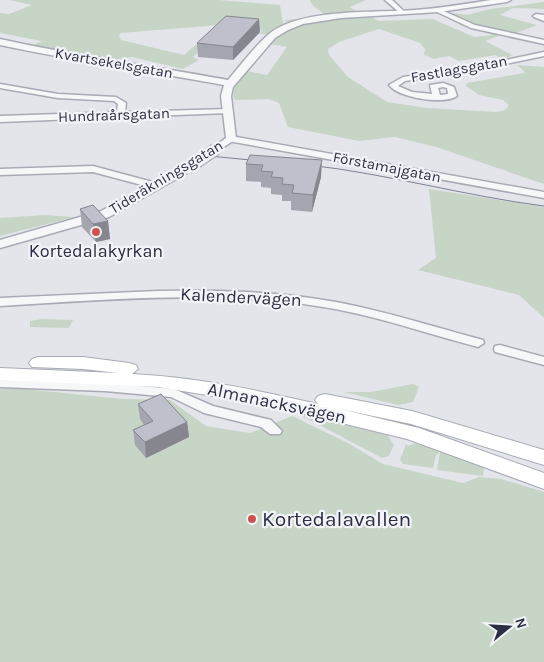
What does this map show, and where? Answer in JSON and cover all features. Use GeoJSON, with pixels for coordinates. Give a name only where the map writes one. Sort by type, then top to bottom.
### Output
{"type":"FeatureCollection","features":[{"type":"Feature","properties":{"kind":"main road","name":"Almanacksvägen"},"geometry":{"type":"LineString","coordinates":[[0,364],[84,363],[231,381],[412,418],[544,458]]}},
{"type":"Feature","properties":{"kind":"main road","name":"Almanacksvägen"},"geometry":{"type":"LineString","coordinates":[[0,374],[158,381],[268,398],[412,433],[544,480]]}},
{"type":"Feature","properties":{"kind":"street"},"geometry":{"type":"LineString","coordinates":[[388,0],[402,13]]}},
{"type":"Feature","properties":{"kind":"street"},"geometry":{"type":"LineString","coordinates":[[229,83],[272,36],[286,28],[322,19],[437,10],[507,0]]}},
{"type":"Feature","properties":{"kind":"street"},"geometry":{"type":"LineString","coordinates":[[437,10],[473,27],[544,42]]}},
{"type":"Feature","properties":{"kind":"street","name":"Kvartsekelsgatan"},"geometry":{"type":"LineString","coordinates":[[0,42],[55,54],[127,64],[229,83]]}},
{"type":"Feature","properties":{"kind":"street","name":"Fastlagsgatan"},"geometry":{"type":"LineString","coordinates":[[437,97],[401,92],[394,88],[393,85],[403,79],[471,69],[544,54]]}},
{"type":"Feature","properties":{"kind":"street","name":"Tideräkningsgatan"},"geometry":{"type":"LineString","coordinates":[[0,244],[105,214],[188,168],[231,139],[226,92],[229,83]]}},
{"type":"Feature","properties":{"kind":"street"},"geometry":{"type":"LineString","coordinates":[[0,86],[58,96],[116,99],[122,102],[121,114]]}},
{"type":"Feature","properties":{"kind":"street","name":"Hundraårsgatan"},"geometry":{"type":"LineString","coordinates":[[0,119],[228,111]]}},
{"type":"Feature","properties":{"kind":"street","name":"Förstamajgatan"},"geometry":{"type":"LineString","coordinates":[[231,139],[496,188],[544,195]]}},
{"type":"Feature","properties":{"kind":"street"},"geometry":{"type":"LineString","coordinates":[[0,172],[93,169],[157,186]]}},
{"type":"Feature","properties":{"kind":"street","name":"Kalendervägen"},"geometry":{"type":"LineString","coordinates":[[0,302],[180,293],[253,296],[315,302],[357,310],[478,343]]}},
{"type":"Feature","properties":{"kind":"street"},"geometry":{"type":"LineString","coordinates":[[500,349],[544,361]]}},
{"type":"Feature","properties":{"kind":"street"},"geometry":{"type":"LineString","coordinates":[[0,383],[105,387],[174,393],[210,410],[266,423],[275,431]]}},
{"type":"Feature","properties":{"kind":"green space"},"geometry":{"type":"Polygon","coordinates":[[[9,0],[218,0],[280,5],[283,23],[287,22],[285,20],[325,16],[310,0],[366,0],[350,7],[357,12],[358,17],[375,18],[379,21],[433,19],[474,37],[493,35],[463,26],[449,18],[468,27],[504,34],[496,35],[499,36],[485,41],[512,55],[504,60],[495,55],[459,61],[449,56],[434,59],[424,55],[425,49],[420,43],[379,29],[339,42],[328,49],[329,55],[348,77],[387,102],[427,108],[497,112],[505,110],[509,105],[503,100],[479,95],[466,86],[467,83],[525,72],[517,65],[544,67],[544,184],[436,147],[395,137],[359,141],[288,127],[279,103],[269,99],[235,100],[235,88],[247,71],[267,75],[287,47],[271,44],[279,33],[272,31],[267,34],[259,34],[263,29],[259,31],[243,23],[121,33],[119,35],[121,40],[184,55],[199,42],[200,46],[204,46],[193,57],[199,60],[183,69],[132,57],[116,60],[29,47],[42,41],[0,33],[0,13],[9,14],[32,5],[9,0]]]}},
{"type":"Feature","properties":{"kind":"green space"},"geometry":{"type":"Polygon","coordinates":[[[544,2],[544,9],[513,8],[500,15],[537,25],[514,34],[470,24],[445,12],[467,15],[490,9],[544,2]]]}},
{"type":"Feature","properties":{"kind":"green space"},"geometry":{"type":"Polygon","coordinates":[[[429,189],[544,207],[544,318],[519,295],[418,270],[436,258],[429,189]]]}},
{"type":"Feature","properties":{"kind":"green space"},"geometry":{"type":"Polygon","coordinates":[[[45,215],[74,217],[0,236],[0,218],[45,215]]]}},
{"type":"Feature","properties":{"kind":"green space"},"geometry":{"type":"Polygon","coordinates":[[[42,319],[73,320],[69,328],[30,327],[30,321],[42,319]]]}},
{"type":"Feature","properties":{"kind":"green space"},"geometry":{"type":"Polygon","coordinates":[[[413,384],[419,387],[413,402],[398,405],[344,392],[371,392],[413,384]]]}},
{"type":"Feature","properties":{"kind":"green space","name":"Kortedalavallen"},"geometry":{"type":"Polygon","coordinates":[[[0,389],[24,389],[123,399],[170,400],[206,426],[250,433],[292,416],[348,443],[383,464],[463,483],[479,477],[501,479],[544,492],[544,662],[0,662],[0,389]]]}},
{"type":"Feature","properties":{"kind":"green space"},"geometry":{"type":"Polygon","coordinates":[[[291,410],[386,433],[394,445],[389,456],[382,458],[291,410]]]}},
{"type":"Feature","properties":{"kind":"green space"},"geometry":{"type":"Polygon","coordinates":[[[418,442],[484,466],[483,476],[437,470],[440,452],[436,455],[433,468],[403,464],[400,460],[406,444],[408,446],[418,442]]]}},
{"type":"Feature","properties":{"kind":"building"},"geometry":{"type":"Polygon","coordinates":[[[226,16],[259,19],[233,47],[197,43],[226,16]]]}},
{"type":"Feature","properties":{"kind":"building"},"geometry":{"type":"Polygon","coordinates":[[[250,155],[322,160],[313,195],[292,193],[294,185],[282,184],[283,178],[271,177],[273,172],[261,171],[263,165],[246,164],[250,155]]]}},
{"type":"Feature","properties":{"kind":"building"},"geometry":{"type":"Polygon","coordinates":[[[93,205],[108,221],[93,224],[80,209],[93,205]]]}},
{"type":"Feature","properties":{"kind":"building"},"geometry":{"type":"Polygon","coordinates":[[[161,394],[187,422],[145,442],[133,430],[153,421],[138,404],[161,394]]]}},
{"type":"Feature","properties":{"kind":"tram line"},"geometry":{"type":"LineString","coordinates":[[209,156],[261,161]]}},
{"type":"Feature","properties":{"kind":"tram line"},"geometry":{"type":"LineString","coordinates":[[309,165],[544,206]]}},
{"type":"Feature","properties":{"kind":"place","name":"Kortedalakyrkan"},"geometry":{"type":"Point","coordinates":[96,232]}},
{"type":"Feature","properties":{"kind":"place","name":"Kortedalavallen"},"geometry":{"type":"Point","coordinates":[252,519]}}]}
